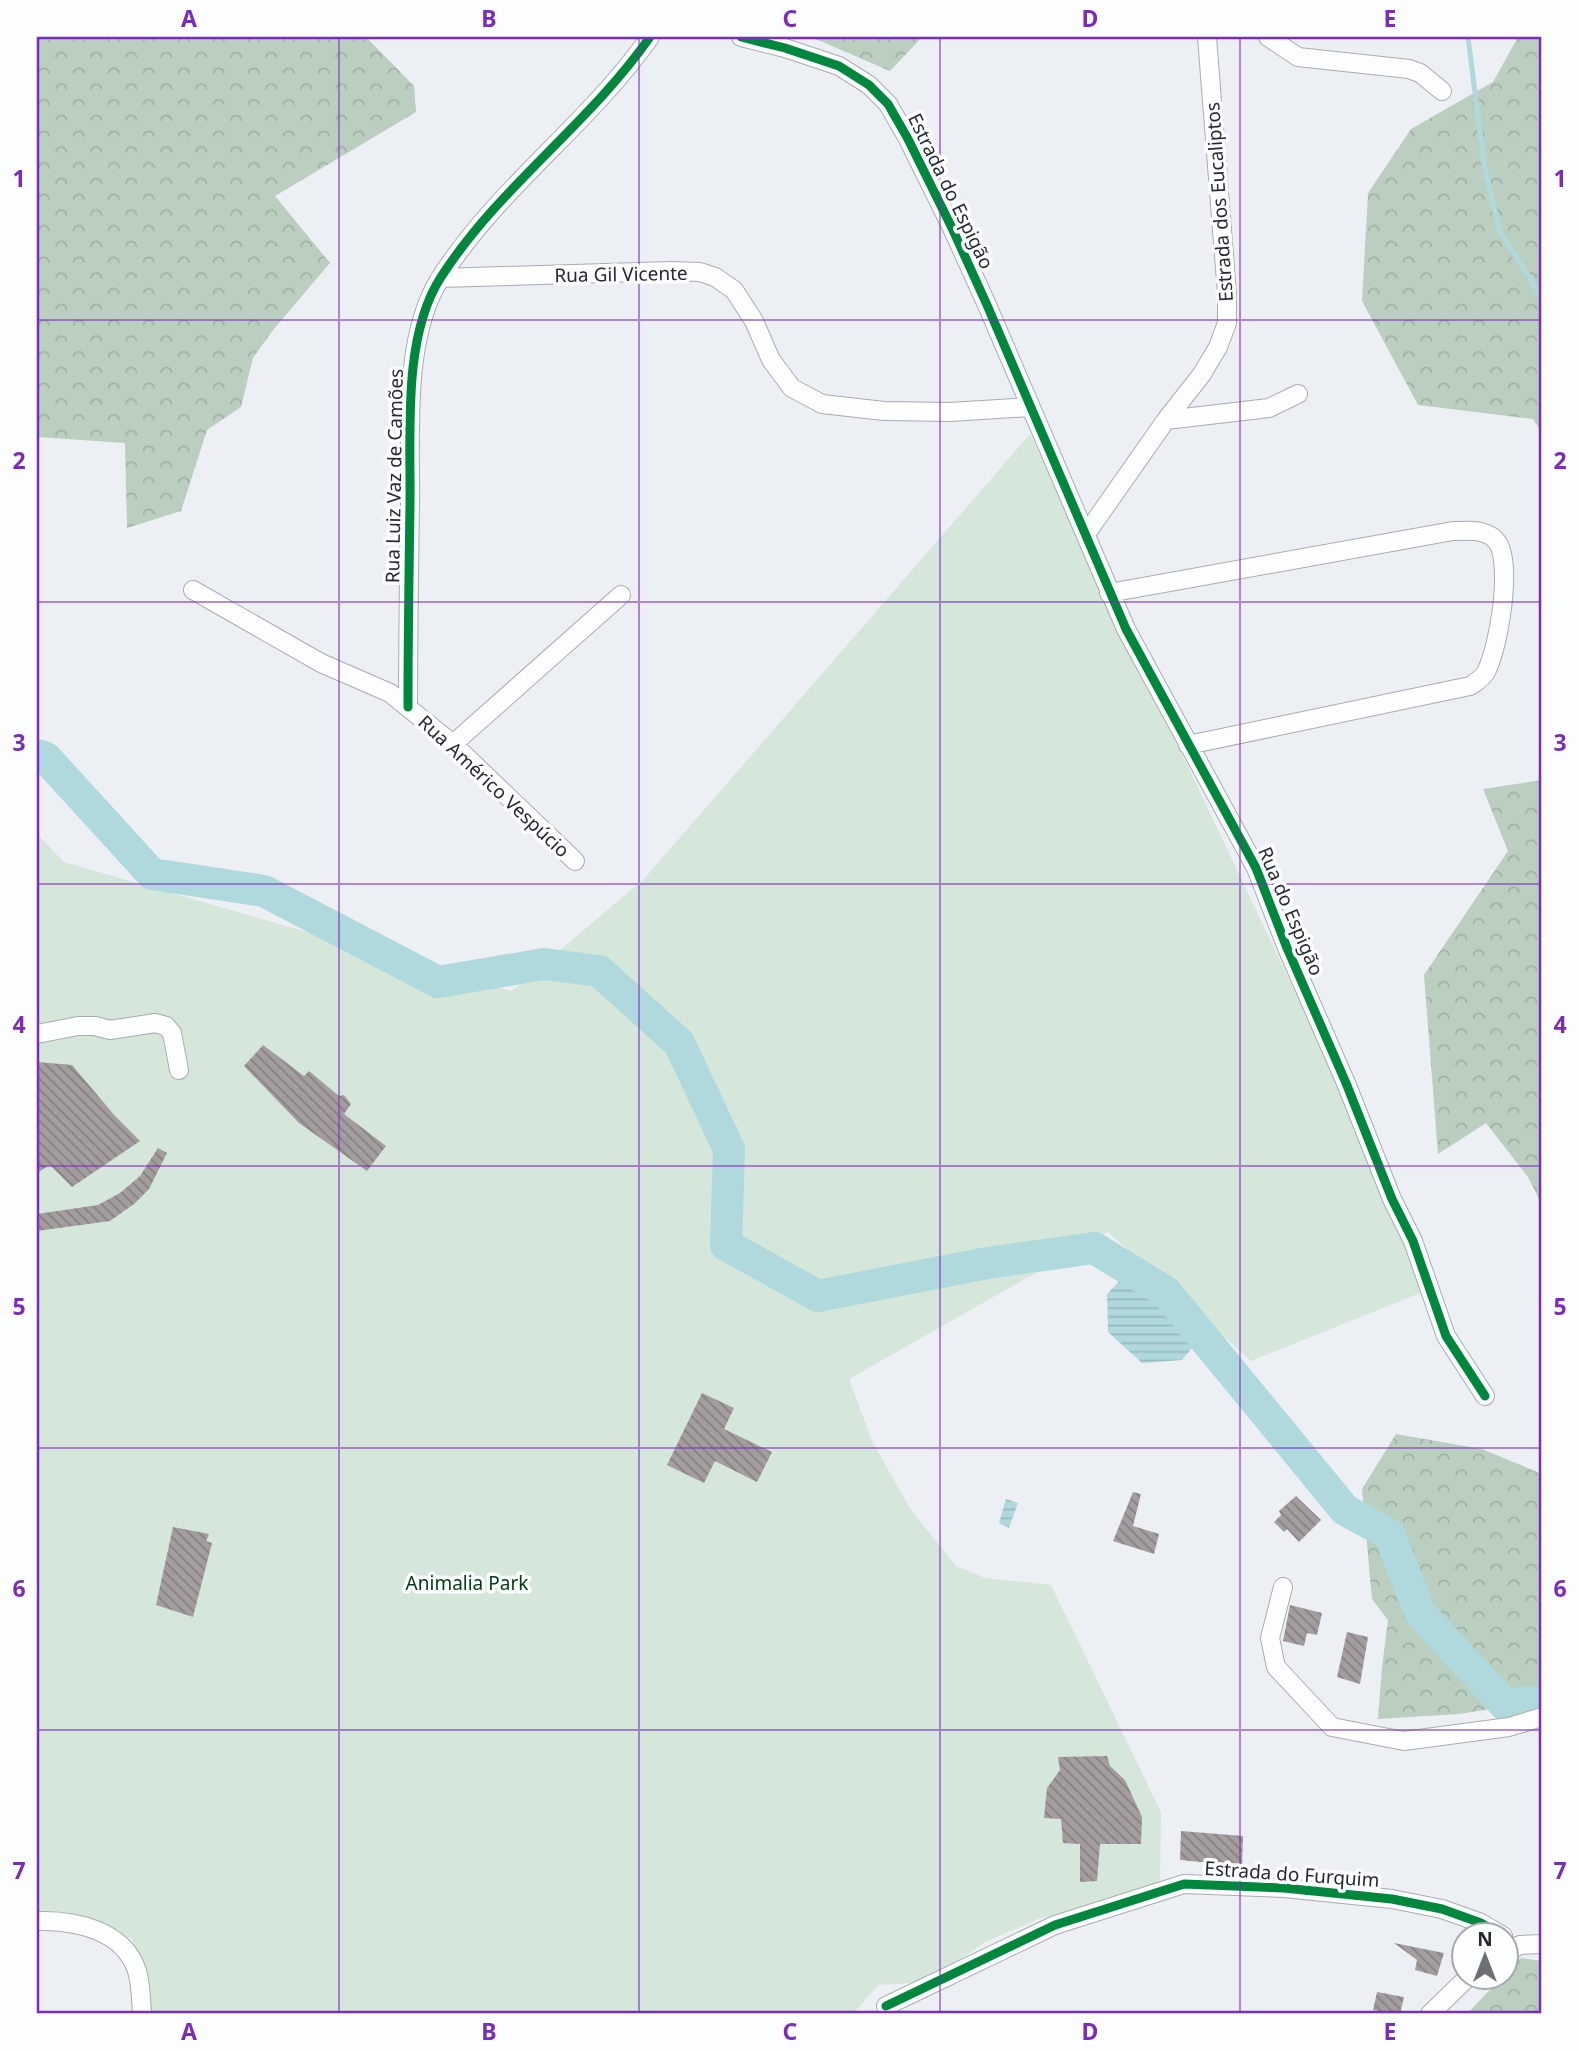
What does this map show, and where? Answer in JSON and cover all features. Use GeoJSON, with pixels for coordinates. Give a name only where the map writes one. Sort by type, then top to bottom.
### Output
{"type":"FeatureCollection","features":[{"type":"Feature","properties":{"kind":"street","name":"Rua Luiz Vaz de Camões"},"geometry":{"type":"LineString","coordinates":[[408,707],[412,402],[415,361],[424,307],[440,278],[484,220],[604,95],[650,37]]}},
{"type":"Feature","properties":{"kind":"street","name":"Estrada do Espigão"},"geometry":{"type":"LineString","coordinates":[[741,37],[839,66],[869,85],[888,104],[952,228],[1030,407]]}},
{"type":"Feature","properties":{"kind":"street","name":"Estrada dos Eucaliptos"},"geometry":{"type":"LineString","coordinates":[[1086,534],[1166,420],[1202,374],[1219,347],[1227,323],[1207,37]]}},
{"type":"Feature","properties":{"kind":"street"},"geometry":{"type":"LineString","coordinates":[[1268,37],[1298,57],[1315,61],[1409,69],[1420,73],[1442,91]]}},
{"type":"Feature","properties":{"kind":"street","name":"Rua Gil Vicente"},"geometry":{"type":"LineString","coordinates":[[440,278],[700,272],[715,277],[734,290],[754,321],[778,370],[792,388],[822,404],[884,411],[950,412],[1030,407]]}},
{"type":"Feature","properties":{"kind":"street"},"geometry":{"type":"LineString","coordinates":[[1166,420],[1269,408],[1298,394]]}},
{"type":"Feature","properties":{"kind":"street","name":"Rua do Espigão"},"geometry":{"type":"LineString","coordinates":[[1030,407],[1109,593],[1256,868],[1392,1199],[1413,1241],[1446,1336],[1485,1396]]}},
{"type":"Feature","properties":{"kind":"street"},"geometry":{"type":"LineString","coordinates":[[1109,593],[1453,531],[1476,530],[1497,542],[1504,570],[1497,644],[1485,675],[1470,686],[1188,745]]}},
{"type":"Feature","properties":{"kind":"street","name":"Rua Américo Vespúcio"},"geometry":{"type":"LineString","coordinates":[[193,590],[321,663],[379,687],[408,707],[453,744],[575,861]]}},
{"type":"Feature","properties":{"kind":"street"},"geometry":{"type":"LineString","coordinates":[[453,744],[621,595]]}},
{"type":"Feature","properties":{"kind":"street"},"geometry":{"type":"LineString","coordinates":[[37,1034],[78,1026],[110,1030],[155,1023],[166,1026],[172,1033],[179,1070]]}},
{"type":"Feature","properties":{"kind":"street"},"geometry":{"type":"LineString","coordinates":[[1283,1587],[1270,1638],[1276,1667],[1332,1727],[1405,1741],[1509,1727],[1542,1717]]}},
{"type":"Feature","properties":{"kind":"street","name":"Estrada do Furquim"},"geometry":{"type":"LineString","coordinates":[[886,2006],[1055,1925],[1184,1884],[1284,1888],[1392,1899],[1442,1909],[1477,1922]]}},
{"type":"Feature","properties":{"kind":"street"},"geometry":{"type":"LineString","coordinates":[[37,1921],[87,1926],[116,1940],[130,1954],[138,1972],[142,2014]]}},
{"type":"Feature","properties":{"kind":"street","name":"Estrada do Furquim"},"geometry":{"type":"LineString","coordinates":[[1520,1943],[1542,1944]]}},
{"type":"Feature","properties":{"kind":"street"},"geometry":{"type":"LineString","coordinates":[[1430,2014],[1453,1992]]}},
{"type":"Feature","properties":{"kind":"green space"},"geometry":{"type":"Polygon","coordinates":[[[37,37],[366,37],[414,86],[416,112],[275,196],[330,263],[253,358],[241,407],[207,430],[181,511],[127,528],[125,443],[37,437],[37,37]]]}},
{"type":"Feature","properties":{"kind":"green space"},"geometry":{"type":"Polygon","coordinates":[[[811,37],[922,37],[890,71],[811,37]]]}},
{"type":"Feature","properties":{"kind":"green space"},"geometry":{"type":"Polygon","coordinates":[[[1518,37],[1542,37],[1542,433],[1533,419],[1418,405],[1362,301],[1368,193],[1411,129],[1493,82],[1518,37]]]}},
{"type":"Feature","properties":{"kind":"green space","name":"Animalia Park"},"geometry":{"type":"Polygon","coordinates":[[[1030,434],[1435,1287],[1251,1361],[1108,1232],[849,1379],[872,1441],[911,1510],[956,1566],[985,1578],[1051,1585],[1161,1812],[1160,1889],[1038,1919],[985,1942],[928,1982],[878,1985],[853,2014],[149,2014],[132,1938],[37,1922],[37,834],[64,862],[512,991],[644,879],[1030,434]]]}},
{"type":"Feature","properties":{"kind":"green space"},"geometry":{"type":"Polygon","coordinates":[[[1542,780],[1542,1205],[1528,1177],[1486,1123],[1438,1154],[1424,975],[1508,851],[1483,789],[1542,780]]]}},
{"type":"Feature","properties":{"kind":"green space"},"geometry":{"type":"Polygon","coordinates":[[[1396,1434],[1482,1449],[1542,1474],[1542,1701],[1459,1714],[1378,1719],[1388,1620],[1372,1599],[1362,1489],[1396,1434]]]}},
{"type":"Feature","properties":{"kind":"green space"},"geometry":{"type":"Polygon","coordinates":[[[1520,1958],[1542,1961],[1542,2014],[1467,2014],[1488,1992],[1520,1992],[1520,1958]]]}},
{"type":"Feature","properties":{"kind":"water"},"geometry":{"type":"Polygon","coordinates":[[[1130,1270],[1166,1292],[1202,1336],[1182,1360],[1142,1363],[1108,1332],[1107,1294],[1130,1270]]]}},
{"type":"Feature","properties":{"kind":"water"},"geometry":{"type":"Polygon","coordinates":[[[1006,1499],[1018,1503],[1009,1528],[999,1523],[1006,1499]]]}},
{"type":"Feature","properties":{"kind":"building"},"geometry":{"type":"Polygon","coordinates":[[[263,1045],[304,1076],[309,1071],[339,1096],[344,1095],[351,1104],[344,1114],[386,1146],[367,1171],[299,1123],[244,1066],[263,1045]]]}},
{"type":"Feature","properties":{"kind":"building"},"geometry":{"type":"Polygon","coordinates":[[[37,1062],[72,1065],[140,1141],[72,1187],[50,1165],[37,1173],[37,1062]]]}},
{"type":"Feature","properties":{"kind":"building"},"geometry":{"type":"Polygon","coordinates":[[[158,1148],[167,1153],[149,1189],[110,1221],[37,1231],[37,1214],[98,1205],[120,1193],[140,1176],[158,1148]]]}},
{"type":"Feature","properties":{"kind":"building"},"geometry":{"type":"Polygon","coordinates":[[[702,1393],[734,1408],[724,1429],[772,1452],[757,1482],[715,1461],[704,1483],[667,1465],[702,1393]]]}},
{"type":"Feature","properties":{"kind":"building"},"geometry":{"type":"Polygon","coordinates":[[[1133,1492],[1141,1494],[1133,1526],[1159,1534],[1154,1554],[1113,1541],[1133,1492]]]}},
{"type":"Feature","properties":{"kind":"building"},"geometry":{"type":"Polygon","coordinates":[[[1296,1496],[1321,1520],[1299,1542],[1287,1529],[1284,1532],[1274,1522],[1281,1515],[1279,1511],[1296,1496]]]}},
{"type":"Feature","properties":{"kind":"building"},"geometry":{"type":"Polygon","coordinates":[[[173,1527],[209,1534],[206,1541],[212,1543],[193,1617],[156,1605],[173,1527]]]}},
{"type":"Feature","properties":{"kind":"building"},"geometry":{"type":"Polygon","coordinates":[[[1290,1605],[1322,1613],[1317,1635],[1307,1633],[1304,1646],[1283,1641],[1290,1605]]]}},
{"type":"Feature","properties":{"kind":"building"},"geometry":{"type":"Polygon","coordinates":[[[1347,1632],[1368,1637],[1360,1684],[1337,1677],[1347,1632]]]}},
{"type":"Feature","properties":{"kind":"building"},"geometry":{"type":"Polygon","coordinates":[[[1107,1756],[1110,1766],[1125,1780],[1142,1817],[1141,1844],[1100,1844],[1097,1881],[1080,1882],[1080,1844],[1063,1843],[1061,1819],[1044,1818],[1047,1788],[1060,1770],[1058,1757],[1107,1756]]]}},
{"type":"Feature","properties":{"kind":"building"},"geometry":{"type":"Polygon","coordinates":[[[1181,1831],[1243,1836],[1242,1866],[1236,1875],[1228,1874],[1222,1864],[1180,1860],[1181,1831]]]}},
{"type":"Feature","properties":{"kind":"building"},"geometry":{"type":"Polygon","coordinates":[[[1394,1943],[1444,1953],[1437,1976],[1415,1970],[1417,1960],[1394,1943]]]}},
{"type":"Feature","properties":{"kind":"building"},"geometry":{"type":"Polygon","coordinates":[[[1377,1992],[1404,1997],[1400,2014],[1373,2010],[1377,1992]]]}},
{"type":"Feature","properties":{"kind":"waterway"},"geometry":{"type":"LineString","coordinates":[[1468,37],[1484,164],[1499,230],[1542,298]]}},
{"type":"Feature","properties":{"kind":"waterway"},"geometry":{"type":"LineString","coordinates":[[37,755],[46,758],[152,874],[264,891],[438,982],[544,964],[599,971],[679,1043],[729,1149],[726,1245],[818,1296],[987,1263],[1094,1248],[1166,1292],[1345,1510],[1389,1534],[1420,1613],[1505,1705],[1542,1701]]}},
{"type":"Feature","properties":{"kind":"cycle path"},"geometry":{"type":"LineString","coordinates":[[408,707],[411,387],[420,328],[429,301],[441,277],[464,244],[517,184],[600,99],[650,37]]}},
{"type":"Feature","properties":{"kind":"cycle path"},"geometry":{"type":"LineString","coordinates":[[741,37],[839,66],[869,85],[888,104],[908,139],[987,305],[1126,629],[1256,868],[1392,1199],[1413,1241],[1446,1336],[1485,1396]]}},
{"type":"Feature","properties":{"kind":"cycle path"},"geometry":{"type":"LineString","coordinates":[[886,2006],[1055,1925],[1184,1884],[1284,1888],[1392,1899],[1442,1909],[1478,1922]]}}]}
